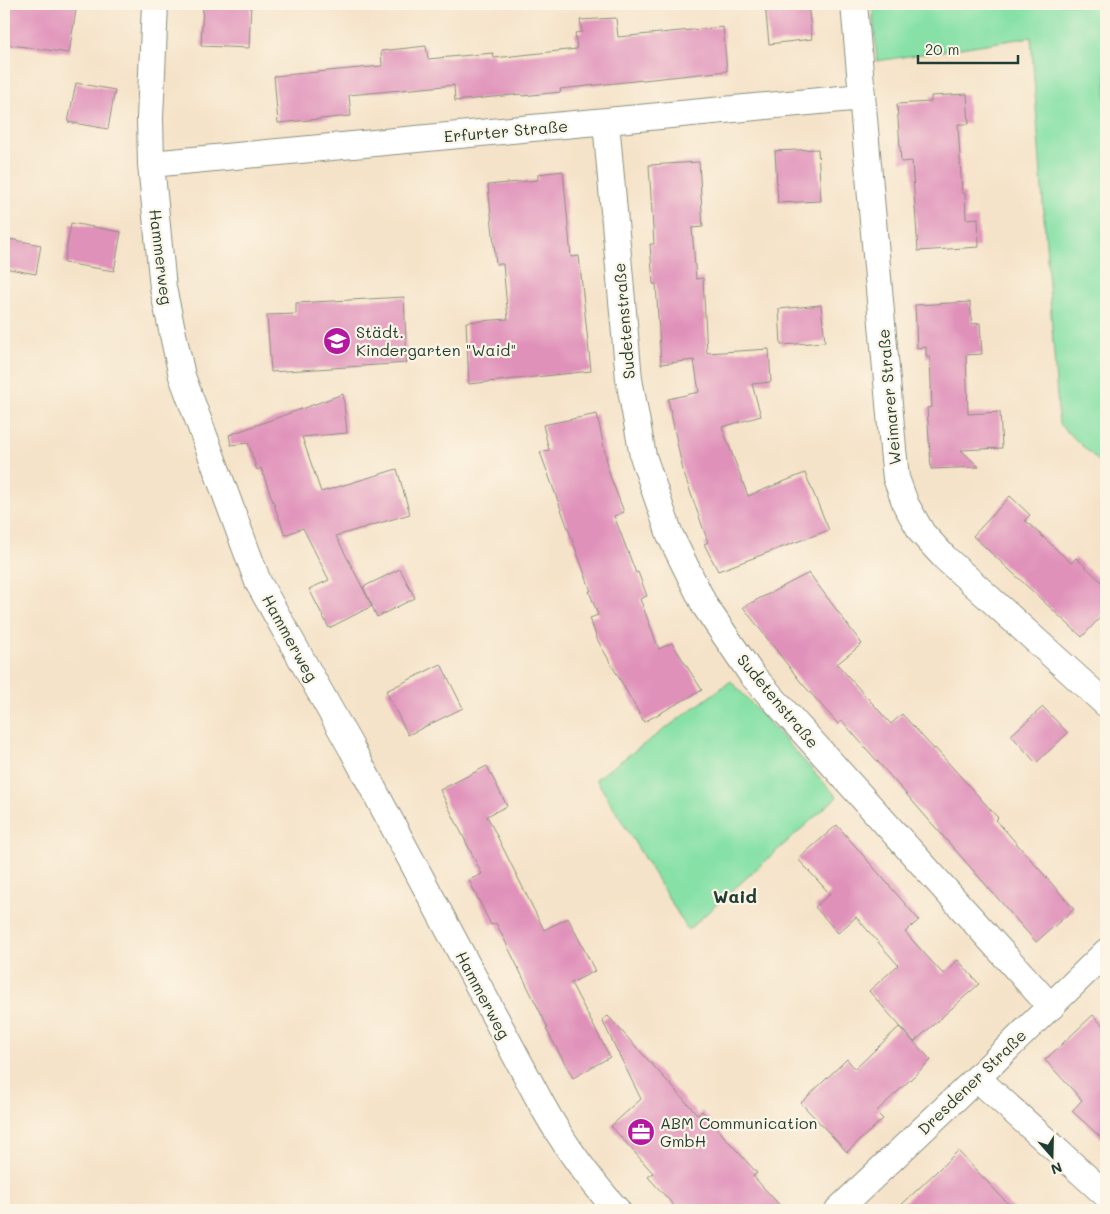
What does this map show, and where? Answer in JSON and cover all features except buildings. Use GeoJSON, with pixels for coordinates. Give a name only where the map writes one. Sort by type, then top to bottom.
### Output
{"type":"FeatureCollection","features":[{"type":"Feature","properties":{"kind":"street","name":"Hammerweg"},"geometry":{"type":"LineString","coordinates":[[155,4],[150,118],[151,164],[163,288],[182,376],[258,582],[352,749],[559,1135],[605,1197],[617,1210]]}},
{"type":"Feature","properties":{"kind":"street","name":"Weimarer Straße"},"geometry":{"type":"LineString","coordinates":[[854,4],[896,478],[906,505],[922,533],[944,557],[1106,704]]}},
{"type":"Feature","properties":{"kind":"street","name":"Erfurter Straße"},"geometry":{"type":"LineString","coordinates":[[151,164],[862,97]]}},
{"type":"Feature","properties":{"kind":"street","name":"Sudetenstraße"},"geometry":{"type":"LineString","coordinates":[[606,122],[629,379],[643,456],[670,535],[705,606],[752,676],[1051,1007]]}},
{"type":"Feature","properties":{"kind":"street","name":"Dresdener Straße"},"geometry":{"type":"LineString","coordinates":[[838,1210],[1106,952]]}},
{"type":"Feature","properties":{"kind":"street"},"geometry":{"type":"LineString","coordinates":[[977,1078],[1106,1195]]}},
{"type":"Feature","properties":{"kind":"green space"},"geometry":{"type":"Polygon","coordinates":[[[872,4],[1106,4],[1106,468],[1059,424],[1031,37],[877,61],[872,4]]]}},
{"type":"Feature","properties":{"kind":"green space"},"geometry":{"type":"Polygon","coordinates":[[[731,681],[837,797],[688,930],[596,779],[731,681]]]}},
{"type":"Feature","properties":{"kind":"place","name":"Städt. Kindergarten \"Waid\""},"geometry":{"type":"Point","coordinates":[337,341]}},
{"type":"Feature","properties":{"kind":"place","name":"ABM Communication GmbH"},"geometry":{"type":"Point","coordinates":[641,1132]}},
{"type":"Feature","properties":{"kind":"district","name":"Waid"},"geometry":{"type":"Point","coordinates":[735,897]}}]}
